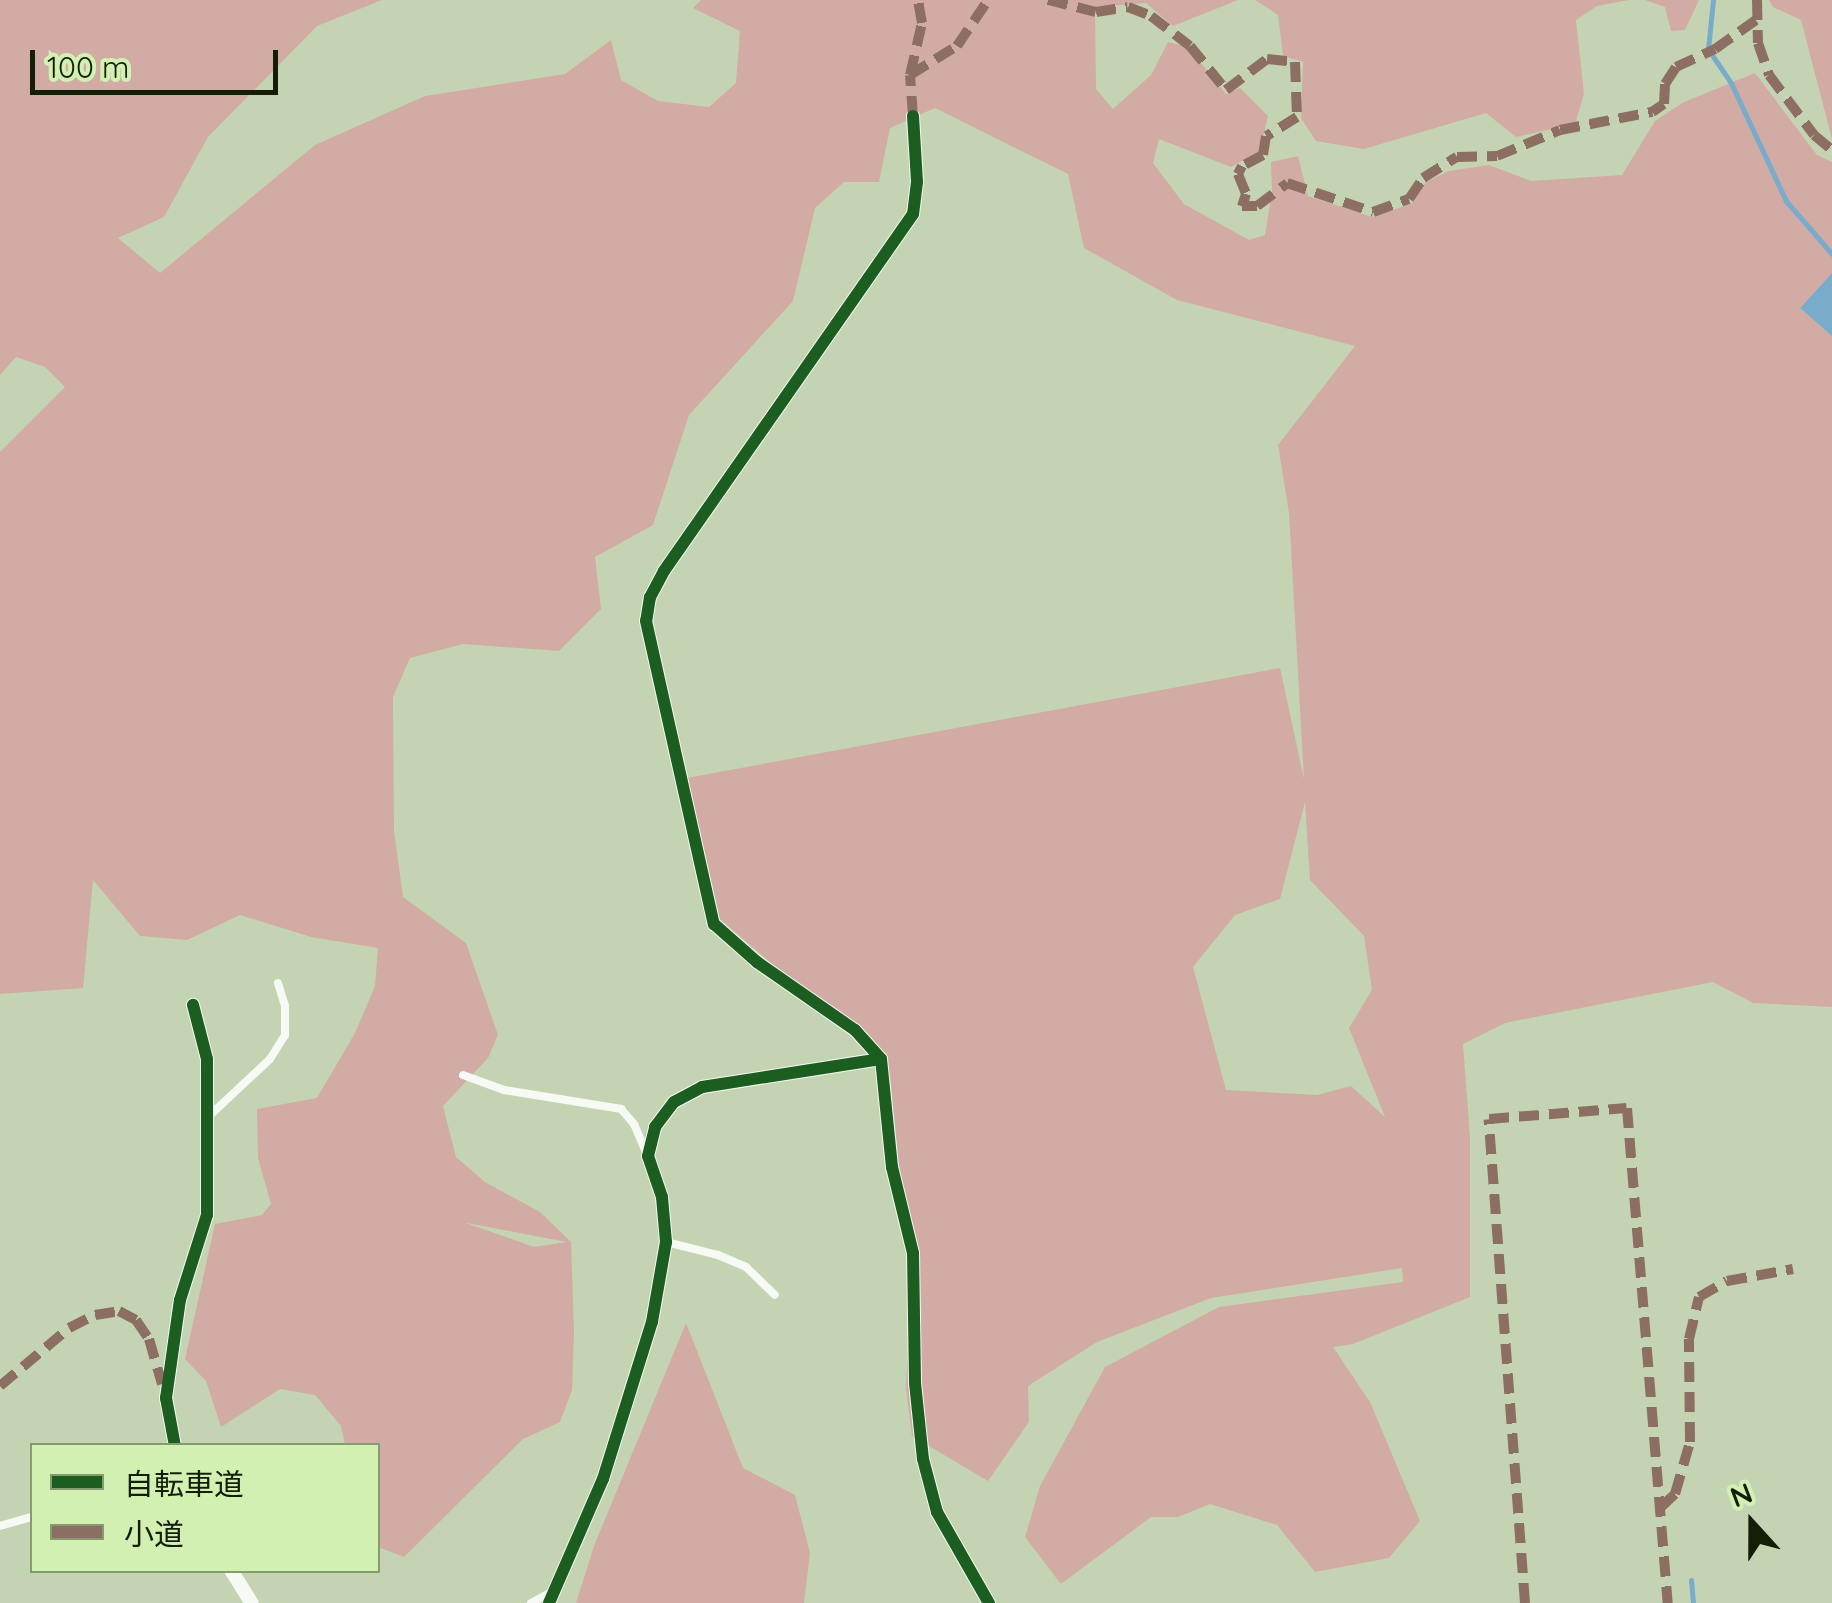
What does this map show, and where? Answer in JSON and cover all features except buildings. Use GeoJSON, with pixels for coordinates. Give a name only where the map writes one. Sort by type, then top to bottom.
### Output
{"type":"FeatureCollection","features":[{"type":"Feature","properties":{"kind":"street"},"geometry":{"type":"LineString","coordinates":[[913,116],[917,182],[913,214],[664,571],[650,597],[646,621],[714,924],[757,962],[855,1030],[881,1059],[892,1167],[913,1252],[914,1383],[923,1459],[937,1512],[989,1603]]}},
{"type":"Feature","properties":{"kind":"street"},"geometry":{"type":"LineString","coordinates":[[174,1443],[166,1398],[180,1300],[207,1215],[207,1059],[193,1005]]}},
{"type":"Feature","properties":{"kind":"street"},"geometry":{"type":"LineString","coordinates":[[552,1597],[586,1522],[632,1396],[666,1242],[662,1197],[648,1156],[655,1127],[674,1102],[702,1087],[881,1059]]}},
{"type":"Feature","properties":{"kind":"street"},"geometry":{"type":"LineString","coordinates":[[233,1573],[252,1603]]}},
{"type":"Feature","properties":{"kind":"lane"},"geometry":{"type":"LineString","coordinates":[[207,1118],[270,1059],[285,1035],[278,984]]}},
{"type":"Feature","properties":{"kind":"lane"},"geometry":{"type":"LineString","coordinates":[[463,1074],[504,1090],[620,1109],[634,1124],[648,1156]]}},
{"type":"Feature","properties":{"kind":"lane"},"geometry":{"type":"LineString","coordinates":[[666,1242],[746,1267],[776,1295]]}},
{"type":"Feature","properties":{"kind":"lane"},"geometry":{"type":"LineString","coordinates":[[0,1526],[30,1518]]}},
{"type":"Feature","properties":{"kind":"lane"},"geometry":{"type":"LineString","coordinates":[[531,1603],[552,1597]]}},
{"type":"Feature","properties":{"kind":"shaded area"},"geometry":{"type":"Polygon","coordinates":[[[0,0],[382,0],[317,26],[208,137],[164,217],[118,238],[160,273],[315,145],[425,96],[565,74],[611,40],[621,80],[658,101],[709,107],[736,83],[740,31],[693,8],[701,0],[1238,0],[1173,26],[1146,3],[1095,7],[1096,89],[1113,109],[1151,75],[1168,42],[1188,47],[1226,94],[1240,88],[1268,116],[1260,151],[1231,167],[1159,139],[1153,163],[1184,204],[1249,240],[1265,235],[1272,191],[1271,162],[1298,156],[1308,196],[1372,217],[1411,204],[1426,182],[1449,171],[1489,165],[1531,181],[1622,175],[1655,121],[1684,102],[1755,73],[1817,155],[1832,162],[1832,273],[1800,308],[1832,336],[1832,1007],[1753,1003],[1713,982],[1505,1023],[1463,1044],[1470,1137],[1470,1297],[1353,1344],[1333,1347],[1370,1402],[1420,1521],[1389,1558],[1315,1572],[1277,1525],[1210,1504],[1178,1517],[1151,1517],[1061,1584],[1025,1537],[1040,1486],[1105,1367],[1219,1307],[1403,1282],[1402,1268],[1211,1298],[1097,1342],[1028,1386],[1029,1422],[988,1481],[912,1436],[906,1388],[911,1282],[890,1076],[874,1042],[808,995],[720,919],[687,778],[1280,668],[1304,779],[1289,513],[1278,445],[1355,346],[1177,300],[1084,248],[1068,174],[935,108],[890,128],[879,182],[844,182],[815,208],[793,301],[689,415],[653,525],[595,557],[601,609],[559,651],[463,644],[410,658],[393,697],[394,831],[403,897],[466,943],[498,1035],[488,1058],[443,1106],[456,1157],[485,1182],[540,1212],[571,1242],[574,1332],[572,1390],[560,1422],[523,1439],[404,1557],[380,1548],[380,1443],[345,1443],[341,1426],[315,1395],[280,1389],[221,1427],[206,1381],[185,1359],[215,1224],[262,1215],[271,1204],[258,1158],[257,1109],[317,1098],[355,1033],[375,986],[378,948],[311,937],[240,915],[187,940],[140,936],[93,880],[83,988],[0,994],[0,452],[65,387],[45,367],[16,357],[0,375],[0,0]],[[1305,802],[1280,899],[1235,915],[1193,967],[1226,1090],[1317,1095],[1351,1086],[1385,1117],[1349,1028],[1372,990],[1364,936],[1310,880],[1305,802]],[[467,1223],[534,1247],[567,1242],[467,1223]]]}},
{"type":"Feature","properties":{"kind":"shaded area"},"geometry":{"type":"Polygon","coordinates":[[[1255,0],[1629,0],[1597,6],[1576,20],[1584,94],[1575,124],[1516,137],[1486,113],[1364,149],[1316,141],[1301,118],[1303,62],[1283,56],[1278,15],[1255,0]]]}},
{"type":"Feature","properties":{"kind":"shaded area"},"geometry":{"type":"Polygon","coordinates":[[[1645,0],[1699,0],[1685,30],[1671,31],[1665,7],[1645,0]]]}},
{"type":"Feature","properties":{"kind":"shaded area"},"geometry":{"type":"Polygon","coordinates":[[[1769,0],[1832,0],[1832,139],[1801,20],[1773,7],[1769,0]]]}},
{"type":"Feature","properties":{"kind":"shaded area"},"geometry":{"type":"Polygon","coordinates":[[[686,1323],[743,1468],[795,1495],[810,1553],[804,1603],[576,1603],[594,1546],[686,1323]]]}},
{"type":"Feature","properties":{"kind":"water"},"geometry":{"type":"Polygon","coordinates":[[[1832,273],[1832,336],[1800,308],[1832,273]]]}},
{"type":"Feature","properties":{"kind":"waterway"},"geometry":{"type":"LineString","coordinates":[[1713,0],[1708,49],[1731,83],[1786,201],[1832,254]]}},
{"type":"Feature","properties":{"kind":"waterway"},"geometry":{"type":"LineString","coordinates":[[1691,1580],[1693,1603]]}},
{"type":"Feature","properties":{"kind":"marked path"},"geometry":{"type":"LineString","coordinates":[[913,116],[910,75],[922,23],[918,0]]}},
{"type":"Feature","properties":{"kind":"marked path"},"geometry":{"type":"LineString","coordinates":[[910,75],[957,46],[988,0]]}},
{"type":"Feature","properties":{"kind":"marked path"},"geometry":{"type":"LineString","coordinates":[[1048,0],[1096,12],[1128,7],[1151,16],[1190,46],[1226,90],[1267,59],[1295,62],[1297,117],[1266,136],[1263,155],[1242,166],[1238,174],[1246,194],[1242,206],[1257,206],[1287,183],[1373,212],[1409,199],[1423,178],[1457,157],[1497,156],[1560,130],[1652,112],[1664,104],[1665,84],[1676,67],[1715,49],[1756,20]]}},
{"type":"Feature","properties":{"kind":"marked path"},"geometry":{"type":"LineString","coordinates":[[1757,0],[1758,43],[1769,75],[1814,135],[1832,150]]}},
{"type":"Feature","properties":{"kind":"marked path"},"geometry":{"type":"LineString","coordinates":[[1525,1603],[1489,1119],[1627,1108],[1668,1603]]}},
{"type":"Feature","properties":{"kind":"marked path"},"geometry":{"type":"LineString","coordinates":[[1660,1508],[1675,1494],[1690,1442],[1689,1339],[1699,1297],[1727,1281],[1793,1269]]}},
{"type":"Feature","properties":{"kind":"marked path"},"geometry":{"type":"LineString","coordinates":[[0,1386],[69,1328],[95,1315],[119,1311],[136,1320],[149,1339],[162,1384]]}},
{"type":"Feature","properties":{"kind":"cycle path"},"geometry":{"type":"LineString","coordinates":[[913,116],[917,182],[913,214],[664,571],[650,597],[646,621],[714,924],[757,962],[855,1030],[881,1059],[892,1167],[913,1253],[915,1383],[923,1459],[937,1512],[989,1603]]}},
{"type":"Feature","properties":{"kind":"cycle path"},"geometry":{"type":"LineString","coordinates":[[174,1443],[166,1398],[180,1300],[207,1215],[207,1059],[193,1005]]}},
{"type":"Feature","properties":{"kind":"cycle path"},"geometry":{"type":"LineString","coordinates":[[549,1603],[603,1479],[652,1322],[666,1242],[662,1197],[648,1156],[655,1127],[674,1102],[702,1087],[881,1059]]}}]}
